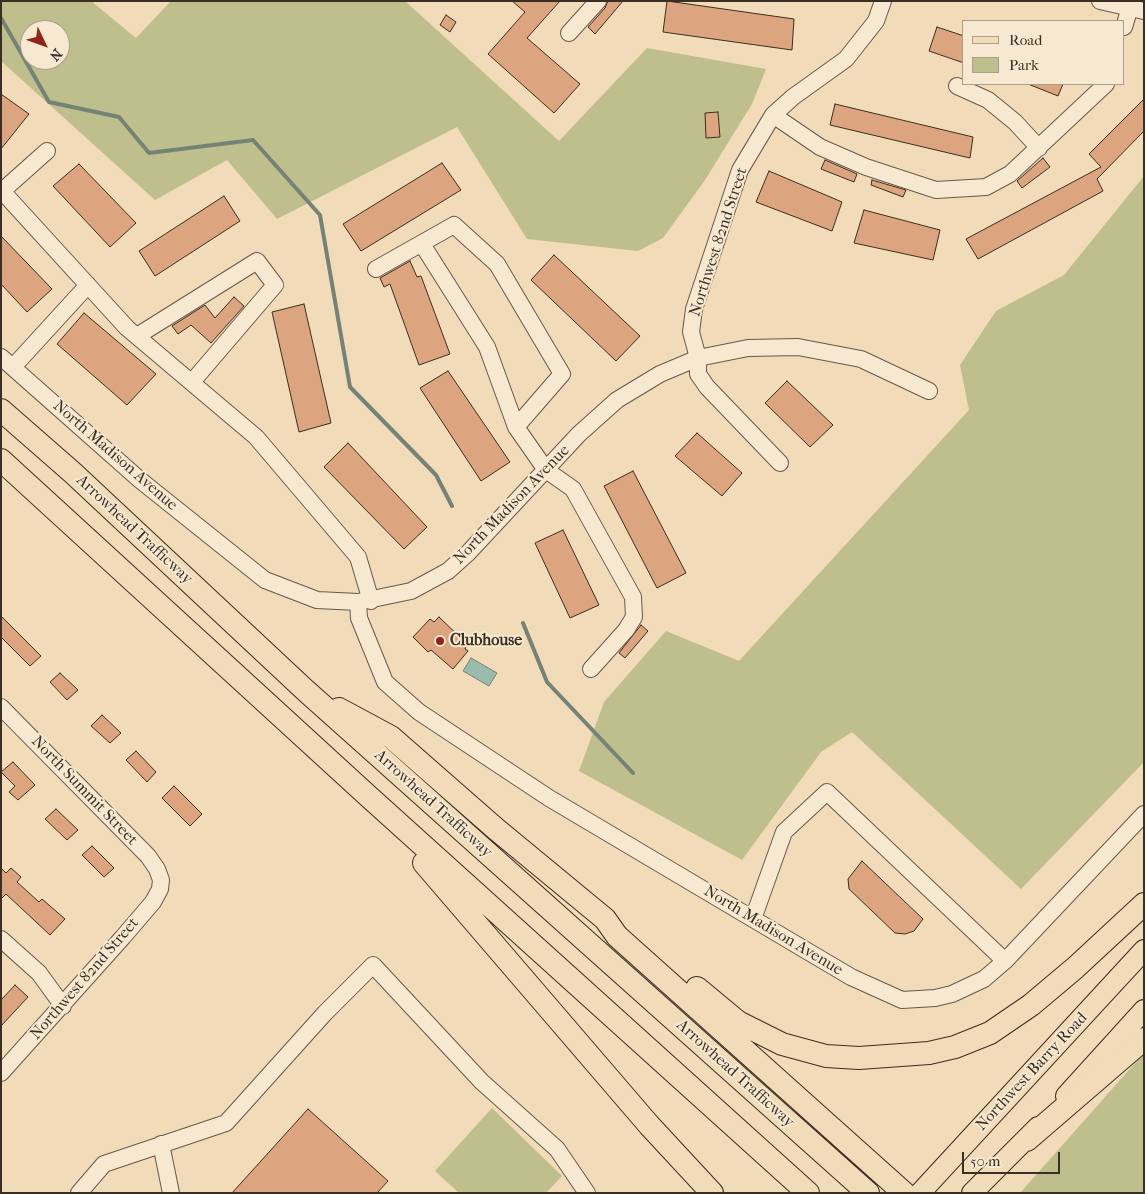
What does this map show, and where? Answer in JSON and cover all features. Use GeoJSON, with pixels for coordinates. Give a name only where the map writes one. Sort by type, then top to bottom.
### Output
{"type":"FeatureCollection","features":[{"type":"Feature","properties":{"kind":"highway","name":"Arrowhead Trafficway"},"geometry":{"type":"LineString","coordinates":[[1,410],[73,473],[305,690],[868,1193]]}},
{"type":"Feature","properties":{"kind":"highway"},"geometry":{"type":"LineString","coordinates":[[1,460],[367,795],[808,1193]]}},
{"type":"Feature","properties":{"kind":"highway"},"geometry":{"type":"LineString","coordinates":[[305,690],[392,737],[496,829],[605,919],[617,936],[916,1191]]}},
{"type":"Feature","properties":{"kind":"highway"},"geometry":{"type":"LineString","coordinates":[[367,795],[642,1118],[712,1193]]}},
{"type":"Feature","properties":{"kind":"highway"},"geometry":{"type":"LineString","coordinates":[[605,919],[625,928],[738,1022],[782,1044],[826,1056],[859,1058],[929,1053],[955,1047],[990,1033],[1031,1005],[1068,974],[1144,904]]}},
{"type":"Feature","properties":{"kind":"highway"},"geometry":{"type":"LineString","coordinates":[[1026,1140],[1144,1039]]}},
{"type":"Feature","properties":{"kind":"main road","name":"Northwest Barry Road"},"geometry":{"type":"LineString","coordinates":[[916,1191],[1144,950]]}},
{"type":"Feature","properties":{"kind":"main road"},"geometry":{"type":"LineString","coordinates":[[972,1193],[1026,1140],[1144,1010]]}},
{"type":"Feature","properties":{"kind":"street"},"geometry":{"type":"LineString","coordinates":[[569,33],[598,1]]}},
{"type":"Feature","properties":{"kind":"street","name":"Northwest 82nd Street"},"geometry":{"type":"LineString","coordinates":[[780,463],[707,387],[698,374],[698,358],[691,332],[694,309],[740,170],[773,115],[793,97],[846,59],[876,21],[883,1]]}},
{"type":"Feature","properties":{"kind":"street"},"geometry":{"type":"LineString","coordinates":[[1100,1],[1135,7],[1125,25]]}},
{"type":"Feature","properties":{"kind":"street"},"geometry":{"type":"LineString","coordinates":[[773,115],[820,147],[866,167],[936,190],[986,187],[1010,174],[1105,85]]}},
{"type":"Feature","properties":{"kind":"street"},"geometry":{"type":"LineString","coordinates":[[957,86],[988,100],[1015,122],[1038,148]]}},
{"type":"Feature","properties":{"kind":"street"},"geometry":{"type":"LineString","coordinates":[[47,151],[2,191],[137,336],[256,436],[358,557],[365,602]]}},
{"type":"Feature","properties":{"kind":"street"},"geometry":{"type":"LineString","coordinates":[[376,269],[454,225],[497,264],[562,374],[516,427]]}},
{"type":"Feature","properties":{"kind":"street"},"geometry":{"type":"LineString","coordinates":[[422,244],[486,347],[516,427],[546,470],[573,489],[633,597],[634,617],[626,630],[591,669]]}},
{"type":"Feature","properties":{"kind":"street"},"geometry":{"type":"LineString","coordinates":[[137,336],[257,261],[275,285],[192,382]]}},
{"type":"Feature","properties":{"kind":"street"},"geometry":{"type":"LineString","coordinates":[[7,362],[88,285]]}},
{"type":"Feature","properties":{"kind":"street","name":"North Madison Avenue"},"geometry":{"type":"LineString","coordinates":[[7,362],[140,480],[266,580],[317,600],[365,602],[412,591],[448,571],[468,553],[579,434],[617,400],[660,374],[698,358],[748,348],[798,346],[861,358],[929,390]]}},
{"type":"Feature","properties":{"kind":"street","name":"North Madison Avenue"},"geometry":{"type":"LineString","coordinates":[[365,602],[359,618],[385,682],[418,712],[521,781],[851,977],[902,1000],[935,998],[952,994],[984,979],[1005,962],[1144,814]]}},
{"type":"Feature","properties":{"kind":"street","name":"North Summit Street"},"geometry":{"type":"LineString","coordinates":[[1,706],[148,856],[157,869],[161,880]]}},
{"type":"Feature","properties":{"kind":"street"},"geometry":{"type":"LineString","coordinates":[[753,919],[784,832],[826,792],[1005,962]]}},
{"type":"Feature","properties":{"kind":"street","name":"Northwest 82nd Street"},"geometry":{"type":"LineString","coordinates":[[1,1073],[63,1006],[153,902],[160,889],[161,880]]}},
{"type":"Feature","properties":{"kind":"street"},"geometry":{"type":"LineString","coordinates":[[1,939],[39,973],[63,1006]]}},
{"type":"Feature","properties":{"kind":"street"},"geometry":{"type":"LineString","coordinates":[[79,1193],[104,1164],[226,1123],[325,1013],[373,965],[482,1082],[557,1149],[587,1193]]}},
{"type":"Feature","properties":{"kind":"street"},"geometry":{"type":"LineString","coordinates":[[161,1144],[171,1193]]}},
{"type":"Feature","properties":{"kind":"green space"},"geometry":{"type":"Polygon","coordinates":[[[1,1],[91,1],[136,38],[171,1],[405,1],[559,141],[647,48],[766,69],[752,104],[705,180],[663,238],[638,251],[527,239],[457,127],[277,219],[227,160],[155,200],[1,61],[1,1]]]}},
{"type":"Feature","properties":{"kind":"green space"},"geometry":{"type":"Polygon","coordinates":[[[1144,176],[1144,762],[1021,889],[852,732],[821,752],[742,860],[579,771],[604,702],[666,631],[739,661],[969,410],[960,365],[996,311],[1064,275],[1144,176]]]}},
{"type":"Feature","properties":{"kind":"green space"},"geometry":{"type":"Polygon","coordinates":[[[1144,1053],[1144,1193],[1020,1193],[1144,1053]]]}},
{"type":"Feature","properties":{"kind":"green space"},"geometry":{"type":"Polygon","coordinates":[[[492,1108],[562,1176],[546,1193],[459,1193],[435,1171],[492,1108]]]}},
{"type":"Feature","properties":{"kind":"shaded area"},"geometry":{"type":"Polygon","coordinates":[[[471,658],[497,673],[489,686],[463,671],[471,658]]]}},
{"type":"Feature","properties":{"kind":"building"},"geometry":{"type":"Polygon","coordinates":[[[512,1],[560,1],[527,38],[580,84],[554,113],[488,54],[525,12],[512,1]]]}},
{"type":"Feature","properties":{"kind":"building"},"geometry":{"type":"Polygon","coordinates":[[[608,1],[623,1],[595,34],[588,27],[605,8],[608,1]]]}},
{"type":"Feature","properties":{"kind":"building"},"geometry":{"type":"Polygon","coordinates":[[[667,1],[794,19],[792,50],[663,32],[667,1]]]}},
{"type":"Feature","properties":{"kind":"building"},"geometry":{"type":"Polygon","coordinates":[[[446,15],[456,22],[450,32],[440,25],[446,15]]]}},
{"type":"Feature","properties":{"kind":"building"},"geometry":{"type":"Polygon","coordinates":[[[937,27],[962,35],[962,62],[929,51],[937,27]]]}},
{"type":"Feature","properties":{"kind":"building"},"geometry":{"type":"Polygon","coordinates":[[[1030,85],[1063,85],[1058,96],[1030,85]]]}},
{"type":"Feature","properties":{"kind":"building"},"geometry":{"type":"Polygon","coordinates":[[[1,94],[29,114],[1,149],[1,94]]]}},
{"type":"Feature","properties":{"kind":"building"},"geometry":{"type":"Polygon","coordinates":[[[1144,99],[1144,131],[1097,179],[1103,191],[978,259],[966,239],[1101,167],[1089,154],[1144,99]]]}},
{"type":"Feature","properties":{"kind":"building"},"geometry":{"type":"Polygon","coordinates":[[[835,104],[973,137],[970,158],[830,125],[835,104]]]}},
{"type":"Feature","properties":{"kind":"building"},"geometry":{"type":"Polygon","coordinates":[[[718,112],[720,137],[706,138],[705,113],[718,112]]]}},
{"type":"Feature","properties":{"kind":"building"},"geometry":{"type":"Polygon","coordinates":[[[1043,158],[1050,167],[1022,188],[1017,181],[1043,158]]]}},
{"type":"Feature","properties":{"kind":"building"},"geometry":{"type":"Polygon","coordinates":[[[825,160],[857,174],[854,182],[821,169],[825,160]]]}},
{"type":"Feature","properties":{"kind":"building"},"geometry":{"type":"Polygon","coordinates":[[[442,163],[461,190],[361,251],[343,224],[442,163]]]}},
{"type":"Feature","properties":{"kind":"building"},"geometry":{"type":"Polygon","coordinates":[[[79,164],[136,223],[110,247],[53,186],[79,164]]]}},
{"type":"Feature","properties":{"kind":"building"},"geometry":{"type":"Polygon","coordinates":[[[769,171],[842,202],[832,231],[756,202],[769,171]]]}},
{"type":"Feature","properties":{"kind":"building"},"geometry":{"type":"Polygon","coordinates":[[[872,180],[906,190],[903,197],[871,185],[872,180]]]}},
{"type":"Feature","properties":{"kind":"building"},"geometry":{"type":"Polygon","coordinates":[[[224,196],[240,221],[155,276],[139,251],[224,196]]]}},
{"type":"Feature","properties":{"kind":"building"},"geometry":{"type":"Polygon","coordinates":[[[864,210],[940,230],[933,260],[854,243],[864,210]]]}},
{"type":"Feature","properties":{"kind":"building"},"geometry":{"type":"Polygon","coordinates":[[[1,236],[52,289],[27,312],[1,284],[1,236]]]}},
{"type":"Feature","properties":{"kind":"building"},"geometry":{"type":"Polygon","coordinates":[[[554,255],[640,336],[616,361],[531,280],[554,255]]]}},
{"type":"Feature","properties":{"kind":"building"},"geometry":{"type":"Polygon","coordinates":[[[410,261],[417,277],[421,276],[450,354],[419,365],[390,284],[384,287],[380,278],[410,261]]]}},
{"type":"Feature","properties":{"kind":"building"},"geometry":{"type":"Polygon","coordinates":[[[234,297],[244,306],[211,343],[191,325],[178,334],[172,326],[205,305],[215,318],[234,297]]]}},
{"type":"Feature","properties":{"kind":"building"},"geometry":{"type":"Polygon","coordinates":[[[304,304],[331,423],[299,432],[272,312],[304,304]]]}},
{"type":"Feature","properties":{"kind":"building"},"geometry":{"type":"Polygon","coordinates":[[[84,313],[156,374],[127,405],[57,344],[84,313]]]}},
{"type":"Feature","properties":{"kind":"building"},"geometry":{"type":"Polygon","coordinates":[[[448,371],[510,462],[481,481],[420,388],[448,371]]]}},
{"type":"Feature","properties":{"kind":"building"},"geometry":{"type":"Polygon","coordinates":[[[787,381],[833,425],[810,447],[765,403],[787,381]]]}},
{"type":"Feature","properties":{"kind":"building"},"geometry":{"type":"Polygon","coordinates":[[[697,433],[742,473],[722,496],[675,456],[697,433]]]}},
{"type":"Feature","properties":{"kind":"building"},"geometry":{"type":"Polygon","coordinates":[[[348,443],[427,527],[404,549],[324,467],[348,443]]]}},
{"type":"Feature","properties":{"kind":"building"},"geometry":{"type":"Polygon","coordinates":[[[633,471],[686,573],[657,588],[604,486],[633,471]]]}},
{"type":"Feature","properties":{"kind":"building"},"geometry":{"type":"Polygon","coordinates":[[[563,530],[599,605],[570,618],[535,543],[563,530]]]}},
{"type":"Feature","properties":{"kind":"building"},"geometry":{"type":"Polygon","coordinates":[[[1,616],[41,656],[30,666],[1,637],[1,616]]]}},
{"type":"Feature","properties":{"kind":"building","name":"Clubhouse"},"geometry":{"type":"Polygon","coordinates":[[[439,617],[467,644],[465,649],[468,651],[453,669],[431,650],[428,652],[413,637],[430,619],[434,622],[439,617]]]}},
{"type":"Feature","properties":{"kind":"building"},"geometry":{"type":"Polygon","coordinates":[[[641,625],[648,631],[625,658],[619,653],[641,625]]]}},
{"type":"Feature","properties":{"kind":"building"},"geometry":{"type":"Polygon","coordinates":[[[60,673],[78,690],[67,700],[50,682],[60,673]]]}},
{"type":"Feature","properties":{"kind":"building"},"geometry":{"type":"Polygon","coordinates":[[[102,715],[121,733],[110,743],[91,726],[102,715]]]}},
{"type":"Feature","properties":{"kind":"building"},"geometry":{"type":"Polygon","coordinates":[[[136,751],[156,772],[147,782],[126,760],[136,751]]]}},
{"type":"Feature","properties":{"kind":"building"},"geometry":{"type":"Polygon","coordinates":[[[13,762],[35,785],[18,800],[9,792],[15,786],[1,772],[13,762]]]}},
{"type":"Feature","properties":{"kind":"building"},"geometry":{"type":"Polygon","coordinates":[[[174,786],[202,814],[190,826],[162,798],[174,786]]]}},
{"type":"Feature","properties":{"kind":"building"},"geometry":{"type":"Polygon","coordinates":[[[56,809],[78,830],[67,840],[45,819],[56,809]]]}},
{"type":"Feature","properties":{"kind":"building"},"geometry":{"type":"Polygon","coordinates":[[[92,846],[114,868],[104,877],[82,855],[92,846]]]}},
{"type":"Feature","properties":{"kind":"building"},"geometry":{"type":"Polygon","coordinates":[[[862,861],[923,919],[914,931],[905,934],[895,933],[849,889],[848,879],[862,861]]]}},
{"type":"Feature","properties":{"kind":"building"},"geometry":{"type":"Polygon","coordinates":[[[1,868],[6,873],[11,868],[21,877],[17,882],[39,902],[42,899],[65,919],[50,935],[6,894],[1,899],[1,868]]]}},
{"type":"Feature","properties":{"kind":"building"},"geometry":{"type":"Polygon","coordinates":[[[15,985],[28,997],[1,1026],[1,1000],[15,985]]]}},
{"type":"Feature","properties":{"kind":"building"},"geometry":{"type":"Polygon","coordinates":[[[308,1109],[388,1181],[377,1193],[232,1193],[308,1109]]]}},
{"type":"Feature","properties":{"kind":"waterway"},"geometry":{"type":"LineString","coordinates":[[1,18],[49,102],[119,117],[149,153],[253,140],[320,215],[350,387],[436,475],[452,506]]}},
{"type":"Feature","properties":{"kind":"waterway"},"geometry":{"type":"LineString","coordinates":[[523,623],[547,682],[633,773]]}},
{"type":"Feature","properties":{"kind":"place","name":"Clubhouse"},"geometry":{"type":"Point","coordinates":[440,641]}}]}
